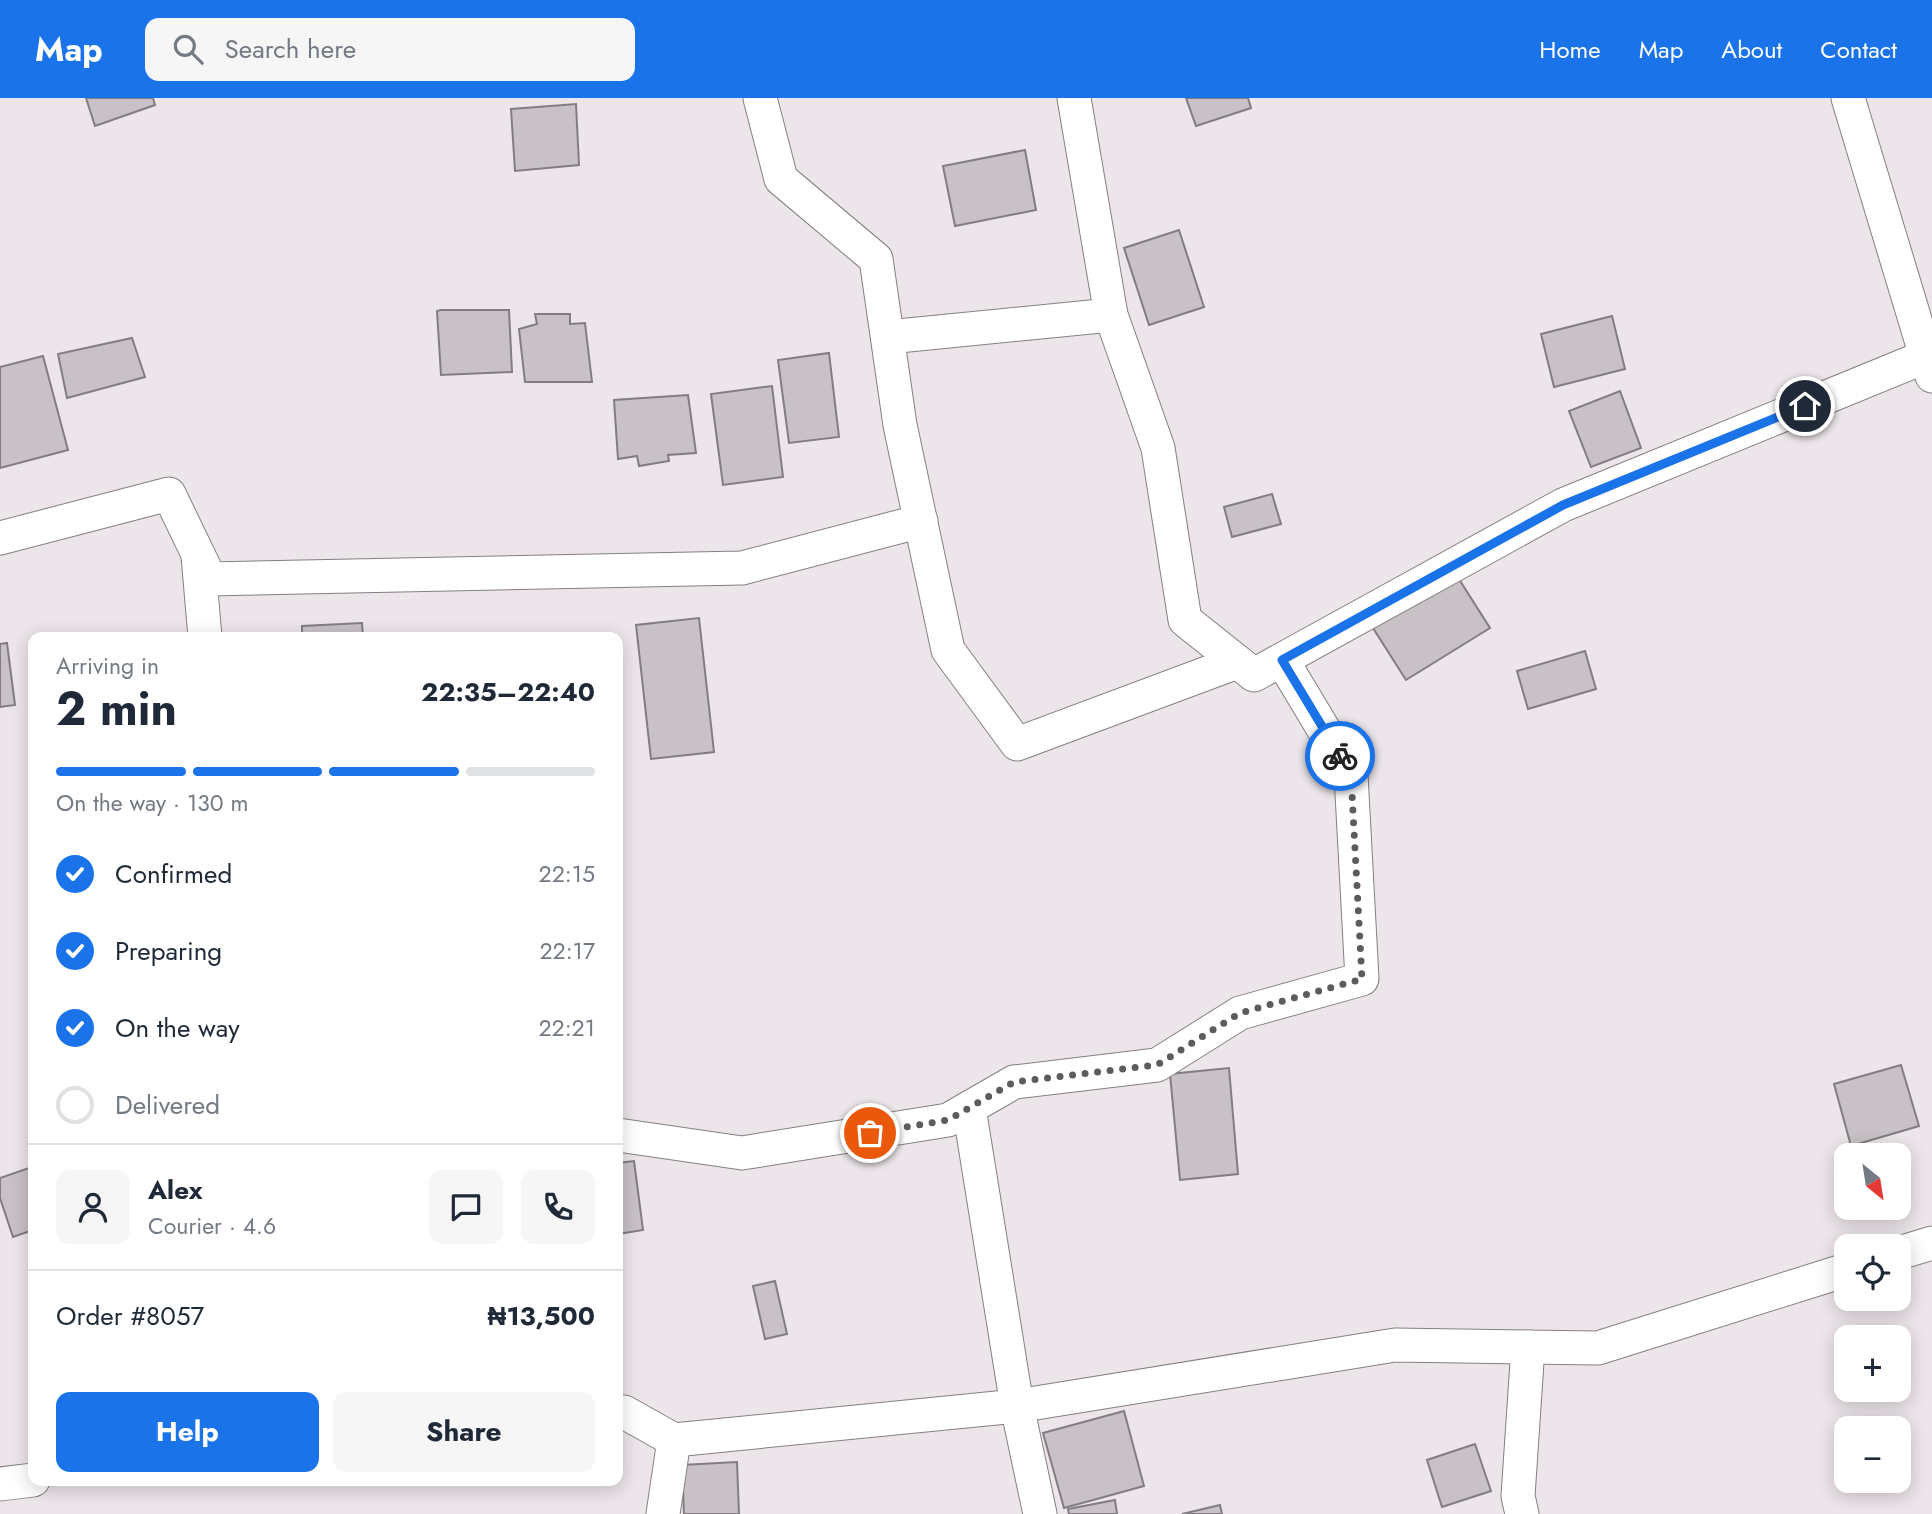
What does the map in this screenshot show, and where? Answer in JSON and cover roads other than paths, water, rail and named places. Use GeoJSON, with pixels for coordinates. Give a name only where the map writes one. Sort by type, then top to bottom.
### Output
{"type":"FeatureCollection","features":[{"type":"Feature","properties":{"kind":"street"},"geometry":{"type":"LineString","coordinates":[[760,98],[780,179],[876,260],[900,425],[948,650],[1017,744],[1237,662]]}},
{"type":"Feature","properties":{"kind":"street"},"geometry":{"type":"LineString","coordinates":[[1074,98],[1111,315],[1158,448],[1185,620],[1254,675],[1563,505],[1929,366],[1849,98]]}},
{"type":"Feature","properties":{"kind":"street"},"geometry":{"type":"LineString","coordinates":[[888,337],[1111,315]]}},
{"type":"Feature","properties":{"kind":"street"},"geometry":{"type":"LineString","coordinates":[[0,538],[169,494],[210,579],[742,568],[921,521]]}},
{"type":"Feature","properties":{"kind":"street"},"geometry":{"type":"LineString","coordinates":[[198,555],[205,632]]}},
{"type":"Feature","properties":{"kind":"street"},"geometry":{"type":"LineString","coordinates":[[623,1137],[742,1153],[948,1120],[1014,1082],[1157,1065],[1240,1013],[1362,979],[1351,775],[1282,660]]}},
{"type":"Feature","properties":{"kind":"street"},"geometry":{"type":"LineString","coordinates":[[969,1108],[1017,1406],[1040,1514]]}},
{"type":"Feature","properties":{"kind":"street"},"geometry":{"type":"LineString","coordinates":[[1911,1249],[1932,1243]]}},
{"type":"Feature","properties":{"kind":"street"},"geometry":{"type":"LineString","coordinates":[[623,1412],[674,1440],[1017,1406],[1395,1345],[1598,1348],[1834,1274]]}},
{"type":"Feature","properties":{"kind":"street"},"geometry":{"type":"LineString","coordinates":[[1522,1514],[1518,1496],[1528,1347]]}},
{"type":"Feature","properties":{"kind":"street"},"geometry":{"type":"LineString","coordinates":[[663,1514],[674,1440]]}},
{"type":"Feature","properties":{"kind":"street"},"geometry":{"type":"LineString","coordinates":[[0,1484],[28,1481]]}}]}
